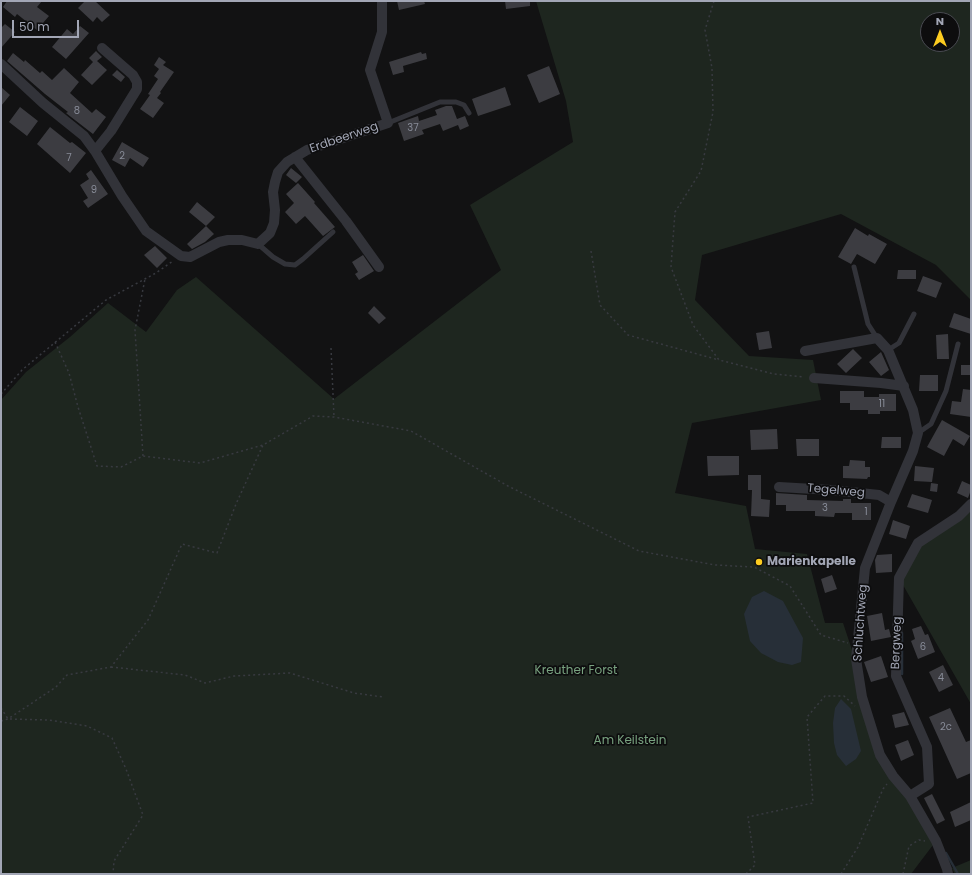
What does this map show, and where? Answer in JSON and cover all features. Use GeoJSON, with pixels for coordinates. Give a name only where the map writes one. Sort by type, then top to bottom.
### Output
{"type":"FeatureCollection","features":[{"type":"Feature","properties":{"kind":"street","name":"Erdbeerweg"},"geometry":{"type":"LineString","coordinates":[[258,244],[270,233],[274,223],[275,210],[273,192],[278,172],[287,162],[307,150],[388,123],[370,70],[382,32],[382,1]]}},
{"type":"Feature","properties":{"kind":"street"},"geometry":{"type":"LineString","coordinates":[[95,151],[111,131],[137,89],[137,82],[133,75],[102,48]]}},
{"type":"Feature","properties":{"kind":"street"},"geometry":{"type":"LineString","coordinates":[[1,64],[43,103],[84,136],[95,151],[122,196],[146,230],[181,256],[195,255],[219,242],[228,240],[242,240],[258,244]]}},
{"type":"Feature","properties":{"kind":"street"},"geometry":{"type":"LineString","coordinates":[[295,157],[346,221],[379,267]]}},
{"type":"Feature","properties":{"kind":"street"},"geometry":{"type":"LineString","coordinates":[[805,351],[878,338],[888,350],[904,386],[913,410],[918,433]]}},
{"type":"Feature","properties":{"kind":"street"},"geometry":{"type":"LineString","coordinates":[[814,378],[904,386]]}},
{"type":"Feature","properties":{"kind":"street","name":"Schluchtweg"},"geometry":{"type":"LineString","coordinates":[[918,433],[865,568],[856,659],[862,697],[880,755],[893,776],[910,796],[936,841],[948,869],[948,874]]}},
{"type":"Feature","properties":{"kind":"street","name":"Tegelweg"},"geometry":{"type":"LineString","coordinates":[[779,487],[831,490],[879,496],[891,502]]}},
{"type":"Feature","properties":{"kind":"street","name":"Bergweg"},"geometry":{"type":"LineString","coordinates":[[910,796],[929,784],[927,747],[896,676],[899,578],[918,543],[959,516],[971,504]]}},
{"type":"Feature","properties":{"kind":"lane"},"geometry":{"type":"LineString","coordinates":[[388,123],[440,102],[456,102],[464,105],[468,113]]}},
{"type":"Feature","properties":{"kind":"lane"},"geometry":{"type":"LineString","coordinates":[[258,244],[273,257],[285,264],[295,265],[334,232]]}},
{"type":"Feature","properties":{"kind":"lane"},"geometry":{"type":"LineString","coordinates":[[854,267],[868,324],[878,338]]}},
{"type":"Feature","properties":{"kind":"lane"},"geometry":{"type":"LineString","coordinates":[[888,350],[899,343],[914,314]]}},
{"type":"Feature","properties":{"kind":"lane"},"geometry":{"type":"LineString","coordinates":[[918,433],[931,424],[946,391],[958,344]]}},
{"type":"Feature","properties":{"kind":"path"},"geometry":{"type":"LineString","coordinates":[[714,1],[705,30],[712,68],[713,112],[701,171],[675,212],[671,267],[693,325],[718,360]]}},
{"type":"Feature","properties":{"kind":"path"},"geometry":{"type":"LineString","coordinates":[[591,251],[600,305],[628,335],[774,374],[814,378]]}},
{"type":"Feature","properties":{"kind":"path"},"geometry":{"type":"LineString","coordinates":[[1,394],[22,370],[106,300],[156,273],[181,256]]}},
{"type":"Feature","properties":{"kind":"path"},"geometry":{"type":"LineString","coordinates":[[144,456],[135,330],[145,279]]}},
{"type":"Feature","properties":{"kind":"path"},"geometry":{"type":"LineString","coordinates":[[56,342],[69,373],[97,466],[121,467],[144,456],[200,463],[263,445],[313,416],[334,417],[411,432],[508,486],[639,551],[716,565],[754,567],[790,586],[821,635],[858,645]]}},
{"type":"Feature","properties":{"kind":"path"},"geometry":{"type":"LineString","coordinates":[[331,348],[334,417]]}},
{"type":"Feature","properties":{"kind":"path"},"geometry":{"type":"LineString","coordinates":[[111,667],[148,620],[182,544],[217,553],[236,504],[263,445]]}},
{"type":"Feature","properties":{"kind":"path"},"geometry":{"type":"LineString","coordinates":[[1,721],[56,687],[67,675],[111,667],[185,675],[205,683],[234,676],[290,673],[354,693],[383,697]]}},
{"type":"Feature","properties":{"kind":"path"},"geometry":{"type":"LineString","coordinates":[[746,874],[755,865],[748,817],[813,803],[807,718],[825,696],[844,696],[855,706],[865,706]]}},
{"type":"Feature","properties":{"kind":"path"},"geometry":{"type":"LineString","coordinates":[[1,708],[8,718]]}},
{"type":"Feature","properties":{"kind":"path"},"geometry":{"type":"LineString","coordinates":[[8,718],[49,720],[87,726],[112,738],[126,769],[143,815],[114,860],[113,874]]}},
{"type":"Feature","properties":{"kind":"path"},"geometry":{"type":"LineString","coordinates":[[841,874],[858,847],[883,789],[893,776]]}},
{"type":"Feature","properties":{"kind":"path"},"geometry":{"type":"LineString","coordinates":[[903,874],[909,846],[919,840],[936,841]]}},
{"type":"Feature","properties":{"kind":"green space","name":"Kreuther Forst"},"geometry":{"type":"Polygon","coordinates":[[[536,1],[971,1],[971,300],[936,265],[841,214],[702,255],[695,300],[749,356],[813,360],[821,400],[692,423],[675,493],[746,506],[755,549],[807,554],[825,623],[843,623],[855,659],[880,755],[936,841],[911,874],[1,874],[1,400],[26,372],[70,337],[108,303],[146,332],[177,290],[196,277],[334,399],[501,270],[470,205],[573,142],[566,101],[536,1]]]}},
{"type":"Feature","properties":{"kind":"green space"},"geometry":{"type":"Polygon","coordinates":[[[971,506],[971,704],[899,578],[918,543],[971,506]]]}},
{"type":"Feature","properties":{"kind":"green space"},"geometry":{"type":"Polygon","coordinates":[[[971,860],[971,874],[955,874],[952,868],[971,860]]]}},
{"type":"Feature","properties":{"kind":"shaded area"},"geometry":{"type":"Polygon","coordinates":[[[764,591],[783,601],[803,638],[801,662],[792,665],[778,662],[761,653],[750,641],[744,614],[752,597],[764,591]]]}},
{"type":"Feature","properties":{"kind":"shaded area"},"geometry":{"type":"Polygon","coordinates":[[[841,699],[851,709],[861,751],[856,759],[846,766],[837,755],[834,743],[833,723],[835,708],[841,699]]]}},
{"type":"Feature","properties":{"kind":"building"},"geometry":{"type":"Polygon","coordinates":[[[7,1],[42,1],[37,7],[49,16],[37,30],[17,14],[15,17],[3,7],[7,1]]]}},
{"type":"Feature","properties":{"kind":"building"},"geometry":{"type":"Polygon","coordinates":[[[85,1],[95,1],[110,15],[102,22],[97,17],[93,22],[78,8],[85,1]]]}},
{"type":"Feature","properties":{"kind":"building"},"geometry":{"type":"Polygon","coordinates":[[[397,1],[424,1],[425,4],[399,10],[397,1]]]}},
{"type":"Feature","properties":{"kind":"building"},"geometry":{"type":"Polygon","coordinates":[[[505,1],[530,1],[530,6],[506,9],[505,1]]]}},
{"type":"Feature","properties":{"kind":"building"},"geometry":{"type":"Polygon","coordinates":[[[5,24],[15,32],[1,48],[1,28],[5,24]]]}},
{"type":"Feature","properties":{"kind":"building"},"geometry":{"type":"Polygon","coordinates":[[[80,26],[89,33],[66,59],[52,47],[67,29],[73,34],[80,26]]]}},
{"type":"Feature","properties":{"kind":"building"},"geometry":{"type":"Polygon","coordinates":[[[96,51],[102,57],[97,61],[107,70],[92,85],[81,75],[93,62],[89,58],[96,51]]]}},
{"type":"Feature","properties":{"kind":"building"},"geometry":{"type":"Polygon","coordinates":[[[421,52],[422,54],[426,53],[427,59],[403,66],[404,72],[393,75],[389,62],[421,52]]]}},
{"type":"Feature","properties":{"kind":"building"},"geometry":{"type":"Polygon","coordinates":[[[13,53],[24,62],[25,60],[40,73],[42,71],[52,80],[64,68],[79,82],[70,93],[92,113],[96,109],[106,117],[93,134],[66,113],[68,112],[7,61],[13,53]]]}},
{"type":"Feature","properties":{"kind":"building"},"geometry":{"type":"Polygon","coordinates":[[[159,57],[166,62],[163,65],[174,72],[157,98],[164,103],[153,118],[140,109],[150,95],[148,94],[158,79],[154,76],[159,69],[154,65],[159,57]]]}},
{"type":"Feature","properties":{"kind":"building"},"geometry":{"type":"Polygon","coordinates":[[[549,66],[560,94],[539,103],[527,75],[549,66]]]}},
{"type":"Feature","properties":{"kind":"building"},"geometry":{"type":"Polygon","coordinates":[[[117,70],[125,77],[121,82],[112,75],[117,70]]]}},
{"type":"Feature","properties":{"kind":"building"},"geometry":{"type":"Polygon","coordinates":[[[1,87],[10,95],[1,106],[1,87]]]}},
{"type":"Feature","properties":{"kind":"building"},"geometry":{"type":"Polygon","coordinates":[[[505,87],[511,105],[478,116],[472,99],[505,87]]]}},
{"type":"Feature","properties":{"kind":"building"},"geometry":{"type":"Polygon","coordinates":[[[446,106],[452,106],[457,119],[465,116],[469,126],[460,130],[458,125],[443,131],[440,124],[422,130],[424,134],[404,141],[398,123],[418,116],[419,121],[437,115],[435,110],[446,106]]]}},
{"type":"Feature","properties":{"kind":"building"},"geometry":{"type":"Polygon","coordinates":[[[20,107],[38,121],[27,136],[9,122],[20,107]]]}},
{"type":"Feature","properties":{"kind":"building"},"geometry":{"type":"Polygon","coordinates":[[[50,127],[70,143],[72,142],[86,153],[70,173],[37,144],[50,127]]]}},
{"type":"Feature","properties":{"kind":"building"},"geometry":{"type":"Polygon","coordinates":[[[122,142],[149,158],[143,167],[130,158],[125,167],[112,160],[122,142]]]}},
{"type":"Feature","properties":{"kind":"building"},"geometry":{"type":"Polygon","coordinates":[[[291,168],[302,177],[296,183],[286,175],[291,168]]]}},
{"type":"Feature","properties":{"kind":"building"},"geometry":{"type":"Polygon","coordinates":[[[91,170],[108,194],[88,208],[83,201],[88,198],[80,185],[89,179],[86,174],[91,170]]]}},
{"type":"Feature","properties":{"kind":"building"},"geometry":{"type":"Polygon","coordinates":[[[298,183],[335,227],[323,236],[305,216],[296,224],[285,212],[294,203],[286,194],[298,183]]]}},
{"type":"Feature","properties":{"kind":"building"},"geometry":{"type":"Polygon","coordinates":[[[197,202],[215,217],[206,226],[189,212],[197,202]]]}},
{"type":"Feature","properties":{"kind":"building"},"geometry":{"type":"Polygon","coordinates":[[[206,226],[214,234],[205,242],[192,249],[187,244],[206,226]]]}},
{"type":"Feature","properties":{"kind":"building"},"geometry":{"type":"Polygon","coordinates":[[[855,228],[868,236],[869,234],[887,244],[875,264],[857,254],[851,264],[838,257],[855,228]]]}},
{"type":"Feature","properties":{"kind":"building"},"geometry":{"type":"Polygon","coordinates":[[[155,246],[167,258],[157,268],[144,255],[155,246]]]}},
{"type":"Feature","properties":{"kind":"building"},"geometry":{"type":"Polygon","coordinates":[[[363,255],[374,271],[359,280],[355,274],[358,272],[352,262],[363,255]]]}},
{"type":"Feature","properties":{"kind":"building"},"geometry":{"type":"Polygon","coordinates":[[[898,270],[916,270],[916,279],[897,279],[898,270]]]}},
{"type":"Feature","properties":{"kind":"building"},"geometry":{"type":"Polygon","coordinates":[[[923,276],[942,283],[936,298],[917,291],[923,276]]]}},
{"type":"Feature","properties":{"kind":"building"},"geometry":{"type":"Polygon","coordinates":[[[374,306],[386,318],[379,324],[368,313],[374,306]]]}},
{"type":"Feature","properties":{"kind":"building"},"geometry":{"type":"Polygon","coordinates":[[[954,313],[971,319],[971,334],[949,327],[954,313]]]}},
{"type":"Feature","properties":{"kind":"building"},"geometry":{"type":"Polygon","coordinates":[[[769,331],[772,348],[759,350],[756,333],[769,331]]]}},
{"type":"Feature","properties":{"kind":"building"},"geometry":{"type":"Polygon","coordinates":[[[948,334],[949,359],[937,359],[936,335],[948,334]]]}},
{"type":"Feature","properties":{"kind":"building"},"geometry":{"type":"Polygon","coordinates":[[[853,349],[862,358],[846,373],[837,364],[853,349]]]}},
{"type":"Feature","properties":{"kind":"building"},"geometry":{"type":"Polygon","coordinates":[[[881,352],[889,370],[881,376],[869,362],[881,352]]]}},
{"type":"Feature","properties":{"kind":"building"},"geometry":{"type":"Polygon","coordinates":[[[961,365],[971,365],[971,375],[961,375],[961,365]]]}},
{"type":"Feature","properties":{"kind":"building"},"geometry":{"type":"Polygon","coordinates":[[[920,375],[938,375],[938,391],[919,391],[920,375]]]}},
{"type":"Feature","properties":{"kind":"building"},"geometry":{"type":"Polygon","coordinates":[[[963,389],[971,390],[971,417],[950,414],[952,401],[961,402],[963,389]]]}},
{"type":"Feature","properties":{"kind":"building"},"geometry":{"type":"Polygon","coordinates":[[[840,391],[864,391],[864,397],[879,397],[879,394],[896,394],[896,411],[880,411],[880,414],[868,414],[868,410],[850,410],[850,403],[840,403],[840,391]]]}},
{"type":"Feature","properties":{"kind":"building"},"geometry":{"type":"Polygon","coordinates":[[[942,420],[970,436],[964,446],[953,439],[944,456],[927,447],[942,420]]]}},
{"type":"Feature","properties":{"kind":"building"},"geometry":{"type":"Polygon","coordinates":[[[777,429],[778,449],[751,450],[750,430],[777,429]]]}},
{"type":"Feature","properties":{"kind":"building"},"geometry":{"type":"Polygon","coordinates":[[[882,437],[901,437],[901,448],[881,448],[882,437]]]}},
{"type":"Feature","properties":{"kind":"building"},"geometry":{"type":"Polygon","coordinates":[[[796,439],[819,439],[819,456],[797,456],[796,439]]]}},
{"type":"Feature","properties":{"kind":"building"},"geometry":{"type":"Polygon","coordinates":[[[707,456],[739,456],[739,475],[708,476],[707,456]]]}},
{"type":"Feature","properties":{"kind":"building"},"geometry":{"type":"Polygon","coordinates":[[[850,460],[865,461],[865,467],[870,467],[870,477],[867,479],[843,478],[843,466],[849,466],[850,460]]]}},
{"type":"Feature","properties":{"kind":"building"},"geometry":{"type":"Polygon","coordinates":[[[915,466],[934,468],[932,482],[914,481],[915,466]]]}},
{"type":"Feature","properties":{"kind":"building"},"geometry":{"type":"Polygon","coordinates":[[[748,475],[761,475],[761,499],[770,500],[769,517],[751,516],[752,490],[748,490],[748,475]]]}},
{"type":"Feature","properties":{"kind":"building"},"geometry":{"type":"Polygon","coordinates":[[[962,481],[971,485],[968,498],[957,493],[962,481]]]}},
{"type":"Feature","properties":{"kind":"building"},"geometry":{"type":"Polygon","coordinates":[[[931,483],[938,484],[937,492],[930,491],[931,483]]]}},
{"type":"Feature","properties":{"kind":"building"},"geometry":{"type":"Polygon","coordinates":[[[776,493],[807,495],[807,500],[843,501],[843,499],[851,499],[851,503],[871,503],[871,520],[852,520],[852,513],[835,513],[834,517],[815,516],[815,511],[786,511],[786,505],[776,505],[776,493]]]}},
{"type":"Feature","properties":{"kind":"building"},"geometry":{"type":"Polygon","coordinates":[[[912,494],[932,500],[928,513],[907,507],[912,494]]]}},
{"type":"Feature","properties":{"kind":"building"},"geometry":{"type":"Polygon","coordinates":[[[893,520],[910,526],[906,539],[889,534],[893,520]]]}},
{"type":"Feature","properties":{"kind":"building"},"geometry":{"type":"Polygon","coordinates":[[[892,554],[892,572],[876,573],[875,560],[877,555],[892,554]]]}},
{"type":"Feature","properties":{"kind":"building"},"geometry":{"type":"Polygon","coordinates":[[[832,575],[837,589],[825,593],[821,579],[832,575]]]}},
{"type":"Feature","properties":{"kind":"building"},"geometry":{"type":"Polygon","coordinates":[[[882,613],[885,630],[889,629],[891,637],[871,641],[867,616],[882,613]]]}},
{"type":"Feature","properties":{"kind":"building"},"geometry":{"type":"Polygon","coordinates":[[[921,626],[925,635],[928,634],[935,652],[918,659],[911,641],[915,639],[912,629],[921,626]]]}},
{"type":"Feature","properties":{"kind":"building"},"geometry":{"type":"Polygon","coordinates":[[[881,656],[888,677],[871,682],[864,662],[881,656]]]}},
{"type":"Feature","properties":{"kind":"building"},"geometry":{"type":"Polygon","coordinates":[[[943,665],[953,685],[939,692],[929,672],[943,665]]]}},
{"type":"Feature","properties":{"kind":"building"},"geometry":{"type":"Polygon","coordinates":[[[950,708],[966,742],[971,740],[971,773],[957,779],[929,717],[950,708]]]}},
{"type":"Feature","properties":{"kind":"building"},"geometry":{"type":"Polygon","coordinates":[[[904,712],[909,725],[895,728],[892,715],[904,712]]]}},
{"type":"Feature","properties":{"kind":"building"},"geometry":{"type":"Polygon","coordinates":[[[908,740],[914,755],[901,761],[895,745],[908,740]]]}},
{"type":"Feature","properties":{"kind":"building"},"geometry":{"type":"Polygon","coordinates":[[[932,794],[945,820],[937,824],[924,798],[932,794]]]}},
{"type":"Feature","properties":{"kind":"building"},"geometry":{"type":"Polygon","coordinates":[[[971,802],[971,820],[955,827],[950,812],[971,802]]]}},
{"type":"Feature","properties":{"kind":"waterway"},"geometry":{"type":"LineString","coordinates":[[902,633],[902,674]]}},
{"type":"Feature","properties":{"kind":"waterway"},"geometry":{"type":"LineString","coordinates":[[946,853],[958,874]]}},
{"type":"Feature","properties":{"kind":"place","name":"Marienkapelle"},"geometry":{"type":"Point","coordinates":[759,562]}},
{"type":"Feature","properties":{"kind":"park label","name":"Am Keilstein"},"geometry":{"type":"Point","coordinates":[630,741]}}]}
